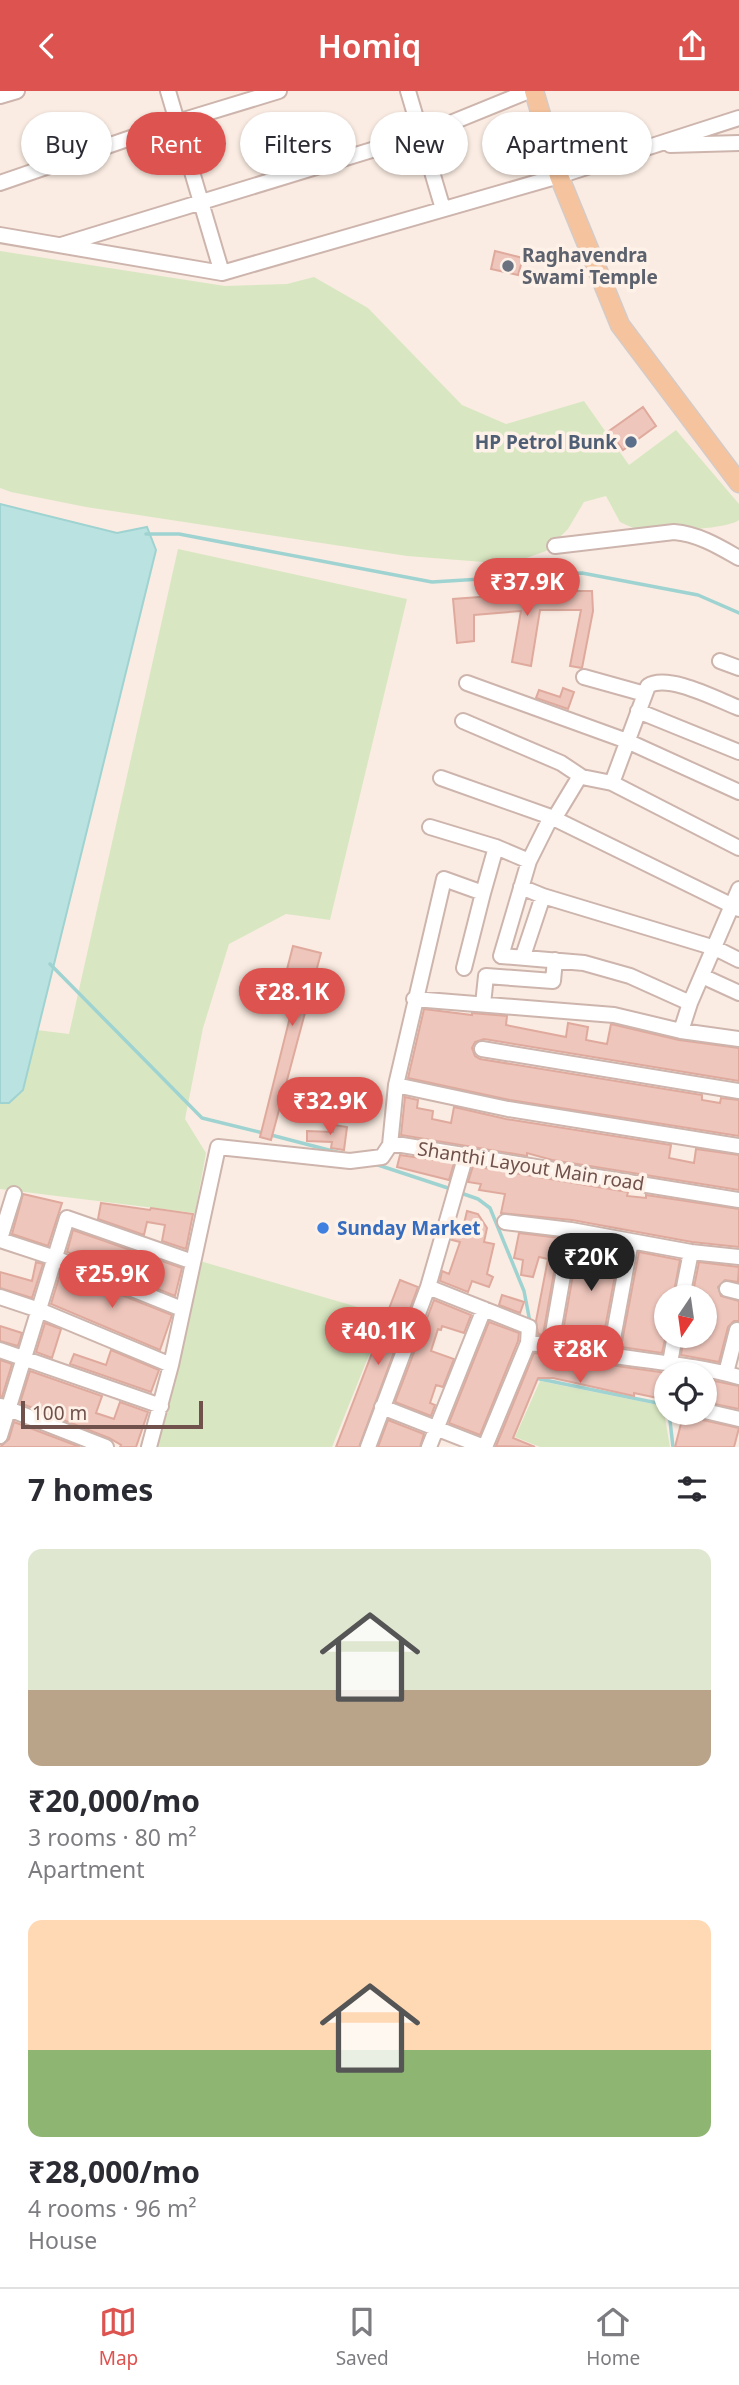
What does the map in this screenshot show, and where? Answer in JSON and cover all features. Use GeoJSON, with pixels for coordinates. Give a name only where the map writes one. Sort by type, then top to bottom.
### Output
{"type":"FeatureCollection","features":[{"type":"Feature","properties":{"kind":"main road"},"geometry":{"type":"LineString","coordinates":[[534,91],[559,176],[620,325],[739,483]]}},
{"type":"Feature","properties":{"kind":"street"},"geometry":{"type":"LineString","coordinates":[[0,96],[17,91]]}},
{"type":"Feature","properties":{"kind":"street"},"geometry":{"type":"LineString","coordinates":[[168,91],[174,112]]}},
{"type":"Feature","properties":{"kind":"street"},"geometry":{"type":"LineString","coordinates":[[210,112],[279,91]]}},
{"type":"Feature","properties":{"kind":"street"},"geometry":{"type":"LineString","coordinates":[[408,91],[414,112]]}},
{"type":"Feature","properties":{"kind":"street"},"geometry":{"type":"LineString","coordinates":[[468,116],[528,91]]}},
{"type":"Feature","properties":{"kind":"street"},"geometry":{"type":"LineString","coordinates":[[652,146],[739,118]]}},
{"type":"Feature","properties":{"kind":"street"},"geometry":{"type":"LineString","coordinates":[[0,183],[126,140]]}},
{"type":"Feature","properties":{"kind":"street"},"geometry":{"type":"LineString","coordinates":[[652,146],[739,143]]}},
{"type":"Feature","properties":{"kind":"street"},"geometry":{"type":"LineString","coordinates":[[57,246],[370,151]]}},
{"type":"Feature","properties":{"kind":"street"},"geometry":{"type":"LineString","coordinates":[[193,175],[222,273]]}},
{"type":"Feature","properties":{"kind":"street"},"geometry":{"type":"LineString","coordinates":[[433,175],[443,209]]}},
{"type":"Feature","properties":{"kind":"street"},"geometry":{"type":"LineString","coordinates":[[0,235],[222,273],[562,175]]}},
{"type":"Feature","properties":{"kind":"street"},"geometry":{"type":"LineString","coordinates":[[555,546],[674,531],[710,541],[739,558]]}},
{"type":"Feature","properties":{"kind":"street"},"geometry":{"type":"LineString","coordinates":[[720,661],[739,668]]}},
{"type":"Feature","properties":{"kind":"street"},"geometry":{"type":"LineString","coordinates":[[584,677],[645,694]]}},
{"type":"Feature","properties":{"kind":"street"},"geometry":{"type":"LineString","coordinates":[[612,783],[648,686],[654,682],[676,684],[739,708]]}},
{"type":"Feature","properties":{"kind":"street"},"geometry":{"type":"LineString","coordinates":[[467,683],[628,741],[739,792]]}},
{"type":"Feature","properties":{"kind":"street"},"geometry":{"type":"LineString","coordinates":[[638,711],[739,752]]}},
{"type":"Feature","properties":{"kind":"street"},"geometry":{"type":"LineString","coordinates":[[463,720],[561,763],[579,776],[612,783],[739,848]]}},
{"type":"Feature","properties":{"kind":"street"},"geometry":{"type":"LineString","coordinates":[[579,776],[529,861],[500,956],[584,963],[630,976],[690,1003]]}},
{"type":"Feature","properties":{"kind":"street"},"geometry":{"type":"LineString","coordinates":[[441,778],[553,818],[735,907]]}},
{"type":"Feature","properties":{"kind":"street"},"geometry":{"type":"LineString","coordinates":[[430,827],[496,847],[529,861]]}},
{"type":"Feature","properties":{"kind":"street"},"geometry":{"type":"LineString","coordinates":[[464,968],[496,847]]}},
{"type":"Feature","properties":{"kind":"street"},"geometry":{"type":"LineString","coordinates":[[390,1145],[396,1085],[443,879],[483,893]]}},
{"type":"Feature","properties":{"kind":"street"},"geometry":{"type":"LineString","coordinates":[[521,887],[715,948],[739,960]]}},
{"type":"Feature","properties":{"kind":"street"},"geometry":{"type":"LineString","coordinates":[[681,1031],[690,1003],[735,907],[739,889]]}},
{"type":"Feature","properties":{"kind":"street"},"geometry":{"type":"LineString","coordinates":[[523,956],[543,896]]}},
{"type":"Feature","properties":{"kind":"street"},"geometry":{"type":"LineString","coordinates":[[483,1004],[486,976],[553,981],[555,960]]}},
{"type":"Feature","properties":{"kind":"street"},"geometry":{"type":"LineString","coordinates":[[702,977],[739,993]]}},
{"type":"Feature","properties":{"kind":"street"},"geometry":{"type":"LineString","coordinates":[[414,999],[614,1015],[681,1031],[739,1039]]}},
{"type":"Feature","properties":{"kind":"street"},"geometry":{"type":"LineString","coordinates":[[482,1049],[739,1091]]}},
{"type":"Feature","properties":{"kind":"street"},"geometry":{"type":"LineString","coordinates":[[396,1085],[508,1109],[739,1146]]}},
{"type":"Feature","properties":{"kind":"street","name":"Shanthi Layout Main road"},"geometry":{"type":"LineString","coordinates":[[149,1447],[161,1406],[218,1147],[350,1161],[382,1157],[390,1145],[402,1145],[739,1200]]}},
{"type":"Feature","properties":{"kind":"street"},"geometry":{"type":"LineString","coordinates":[[368,1447],[428,1287],[466,1155]]}},
{"type":"Feature","properties":{"kind":"street"},"geometry":{"type":"LineString","coordinates":[[14,1194],[0,1239],[182,1308]]}},
{"type":"Feature","properties":{"kind":"street"},"geometry":{"type":"LineString","coordinates":[[0,1436],[4,1407],[24,1358],[67,1218],[193,1262]]}},
{"type":"Feature","properties":{"kind":"street"},"geometry":{"type":"LineString","coordinates":[[505,1222],[571,1230],[691,1252],[739,1257]]}},
{"type":"Feature","properties":{"kind":"street"},"geometry":{"type":"LineString","coordinates":[[551,1344],[571,1230]]}},
{"type":"Feature","properties":{"kind":"street"},"geometry":{"type":"LineString","coordinates":[[610,1355],[631,1241]]}},
{"type":"Feature","properties":{"kind":"street"},"geometry":{"type":"LineString","coordinates":[[684,1285],[691,1252]]}},
{"type":"Feature","properties":{"kind":"street"},"geometry":{"type":"LineString","coordinates":[[382,1407],[484,1447],[528,1343],[528,1327],[428,1287]]}},
{"type":"Feature","properties":{"kind":"street"},"geometry":{"type":"LineString","coordinates":[[0,1297],[39,1310],[170,1365]]}},
{"type":"Feature","properties":{"kind":"street"},"geometry":{"type":"LineString","coordinates":[[429,1447],[484,1309]]}},
{"type":"Feature","properties":{"kind":"street"},"geometry":{"type":"LineString","coordinates":[[732,1375],[737,1330]]}},
{"type":"Feature","properties":{"kind":"street"},"geometry":{"type":"LineString","coordinates":[[528,1343],[551,1344],[662,1362]]}},
{"type":"Feature","properties":{"kind":"street"},"geometry":{"type":"LineString","coordinates":[[0,1350],[161,1406]]}},
{"type":"Feature","properties":{"kind":"street"},"geometry":{"type":"LineString","coordinates":[[4,1407],[106,1447]]}},
{"type":"Feature","properties":{"kind":"street"},"geometry":{"type":"LineString","coordinates":[[717,1414],[739,1419]]}},
{"type":"Feature","properties":{"kind":"green space"},"geometry":{"type":"Polygon","coordinates":[[[0,251],[225,286],[287,284],[314,277],[368,308],[462,405],[506,424],[584,401],[629,465],[676,430],[739,504],[739,520],[708,528],[641,530],[620,522],[606,496],[584,502],[568,529],[546,551],[509,564],[407,556],[86,507],[0,488],[0,251]]]}},
{"type":"Feature","properties":{"kind":"green space"},"geometry":{"type":"Polygon","coordinates":[[[178,549],[407,599],[330,920],[286,914],[229,944],[203,1028],[185,1119],[206,1153],[195,1213],[0,1189],[0,1103],[9,1103],[23,1090],[37,1030],[69,1034],[178,549]]]}},
{"type":"Feature","properties":{"kind":"green space"},"geometry":{"type":"Polygon","coordinates":[[[200,1261],[385,1315],[332,1447],[157,1447],[200,1261]]]}},
{"type":"Feature","properties":{"kind":"green space"},"geometry":{"type":"Polygon","coordinates":[[[540,1381],[654,1404],[654,1425],[666,1425],[670,1447],[540,1447],[515,1437],[540,1381]]]}},
{"type":"Feature","properties":{"kind":"water"},"geometry":{"type":"Polygon","coordinates":[[[0,504],[117,533],[147,527],[156,550],[23,1090],[9,1103],[0,1103],[0,504]]]}},
{"type":"Feature","properties":{"kind":"building"},"geometry":{"type":"Polygon","coordinates":[[[495,251],[523,258],[518,275],[491,269],[495,251]]]}},
{"type":"Feature","properties":{"kind":"building"},"geometry":{"type":"Polygon","coordinates":[[[643,407],[656,426],[623,450],[609,431],[643,407]]]}},
{"type":"Feature","properties":{"kind":"building"},"geometry":{"type":"Polygon","coordinates":[[[521,591],[592,591],[593,611],[582,668],[570,666],[581,610],[540,610],[531,666],[512,662],[521,611],[474,615],[474,641],[457,643],[453,599],[521,594],[521,591]]]}},
{"type":"Feature","properties":{"kind":"building"},"geometry":{"type":"Polygon","coordinates":[[[563,688],[574,692],[568,709],[536,698],[539,690],[560,697],[563,688]]]}},
{"type":"Feature","properties":{"kind":"building"},"geometry":{"type":"Polygon","coordinates":[[[293,946],[321,953],[271,1140],[260,1137],[298,985],[284,981],[293,946]]]}},
{"type":"Feature","properties":{"kind":"building"},"geometry":{"type":"Polygon","coordinates":[[[424,1009],[507,1016],[506,1025],[566,1037],[568,1023],[588,1027],[586,1040],[607,1044],[611,1024],[679,1040],[739,1048],[739,1081],[484,1039],[475,1042],[472,1048],[475,1056],[480,1059],[702,1095],[702,1100],[720,1103],[721,1098],[739,1100],[739,1136],[510,1100],[408,1078],[424,1009]]]}},
{"type":"Feature","properties":{"kind":"building"},"geometry":{"type":"Polygon","coordinates":[[[405,1097],[418,1100],[417,1108],[433,1111],[432,1119],[451,1123],[454,1107],[506,1119],[671,1145],[669,1158],[694,1163],[696,1149],[739,1155],[739,1190],[552,1160],[527,1153],[527,1156],[401,1135],[405,1097]]]}},
{"type":"Feature","properties":{"kind":"building"},"geometry":{"type":"Polygon","coordinates":[[[334,1125],[347,1127],[344,1150],[331,1148],[332,1142],[307,1141],[307,1131],[333,1132],[334,1125]]]}},
{"type":"Feature","properties":{"kind":"building"},"geometry":{"type":"Polygon","coordinates":[[[400,1155],[454,1163],[449,1180],[397,1167],[400,1155]]]}},
{"type":"Feature","properties":{"kind":"building"},"geometry":{"type":"Polygon","coordinates":[[[473,1166],[628,1192],[627,1196],[646,1198],[646,1195],[739,1209],[739,1247],[692,1242],[572,1220],[501,1213],[505,1194],[479,1190],[481,1184],[468,1182],[473,1166]]]}},
{"type":"Feature","properties":{"kind":"building"},"geometry":{"type":"Polygon","coordinates":[[[23,1194],[62,1203],[48,1246],[12,1234],[23,1194]]]}},
{"type":"Feature","properties":{"kind":"building"},"geometry":{"type":"Polygon","coordinates":[[[101,1203],[193,1214],[186,1249],[162,1241],[165,1225],[147,1222],[144,1235],[98,1219],[101,1203]]]}},
{"type":"Feature","properties":{"kind":"building"},"geometry":{"type":"Polygon","coordinates":[[[467,1211],[478,1214],[487,1228],[484,1242],[494,1244],[487,1274],[493,1277],[489,1287],[472,1281],[468,1292],[440,1281],[442,1271],[449,1274],[460,1242],[452,1240],[456,1226],[463,1228],[467,1211]]]}},
{"type":"Feature","properties":{"kind":"building"},"geometry":{"type":"Polygon","coordinates":[[[73,1230],[182,1268],[175,1296],[67,1252],[73,1230]]]}},
{"type":"Feature","properties":{"kind":"building"},"geometry":{"type":"Polygon","coordinates":[[[519,1233],[560,1238],[543,1335],[538,1334],[536,1321],[548,1259],[539,1257],[533,1277],[521,1275],[523,1260],[514,1258],[519,1233]]]}},
{"type":"Feature","properties":{"kind":"building"},"geometry":{"type":"Polygon","coordinates":[[[579,1241],[620,1249],[602,1344],[562,1337],[579,1241]]]}},
{"type":"Feature","properties":{"kind":"building"},"geometry":{"type":"Polygon","coordinates":[[[639,1252],[680,1260],[675,1285],[654,1285],[654,1348],[663,1348],[662,1353],[621,1347],[639,1252]]]}},
{"type":"Feature","properties":{"kind":"building"},"geometry":{"type":"Polygon","coordinates":[[[36,1262],[43,1264],[32,1298],[0,1288],[0,1272],[32,1281],[36,1262]]]}},
{"type":"Feature","properties":{"kind":"building"},"geometry":{"type":"Polygon","coordinates":[[[699,1262],[739,1267],[738,1282],[725,1280],[718,1287],[694,1285],[699,1262]]]}},
{"type":"Feature","properties":{"kind":"building"},"geometry":{"type":"Polygon","coordinates":[[[61,1271],[172,1315],[160,1350],[51,1304],[61,1271]]]}},
{"type":"Feature","properties":{"kind":"building"},"geometry":{"type":"Polygon","coordinates":[[[400,1280],[418,1287],[359,1447],[336,1447],[400,1280]]]}},
{"type":"Feature","properties":{"kind":"building"},"geometry":{"type":"Polygon","coordinates":[[[718,1287],[721,1296],[739,1301],[739,1321],[734,1321],[728,1327],[719,1362],[681,1355],[682,1348],[718,1347],[718,1287]]]}},
{"type":"Feature","properties":{"kind":"building"},"geometry":{"type":"Polygon","coordinates":[[[502,1295],[524,1302],[520,1313],[499,1305],[502,1295]]]}},
{"type":"Feature","properties":{"kind":"building"},"geometry":{"type":"Polygon","coordinates":[[[434,1300],[471,1315],[464,1333],[442,1326],[441,1330],[438,1329],[431,1351],[454,1359],[443,1387],[436,1385],[430,1403],[435,1405],[431,1416],[395,1402],[434,1300]]]}},
{"type":"Feature","properties":{"kind":"building"},"geometry":{"type":"Polygon","coordinates":[[[489,1322],[519,1333],[480,1435],[449,1423],[489,1322]]]}},
{"type":"Feature","properties":{"kind":"building"},"geometry":{"type":"Polygon","coordinates":[[[45,1323],[61,1329],[52,1358],[36,1352],[45,1323]]]}},
{"type":"Feature","properties":{"kind":"building"},"geometry":{"type":"Polygon","coordinates":[[[0,1326],[22,1333],[18,1346],[0,1341],[0,1326]]]}},
{"type":"Feature","properties":{"kind":"building"},"geometry":{"type":"Polygon","coordinates":[[[111,1350],[159,1370],[151,1392],[70,1364],[74,1354],[106,1365],[111,1350]]]}},
{"type":"Feature","properties":{"kind":"building"},"geometry":{"type":"Polygon","coordinates":[[[534,1353],[654,1371],[654,1397],[634,1393],[634,1396],[553,1378],[538,1378],[513,1438],[535,1447],[496,1446],[534,1353]]]}},
{"type":"Feature","properties":{"kind":"building"},"geometry":{"type":"Polygon","coordinates":[[[0,1360],[12,1364],[2,1397],[0,1397],[0,1360]]]}},
{"type":"Feature","properties":{"kind":"building"},"geometry":{"type":"Polygon","coordinates":[[[30,1371],[102,1396],[96,1413],[114,1419],[120,1402],[148,1412],[136,1447],[120,1447],[121,1445],[109,1438],[20,1403],[30,1371]]]}},
{"type":"Feature","properties":{"kind":"building"},"geometry":{"type":"Polygon","coordinates":[[[717,1381],[739,1386],[739,1409],[717,1404],[717,1381]]]}},
{"type":"Feature","properties":{"kind":"building"},"geometry":{"type":"Polygon","coordinates":[[[388,1420],[424,1434],[420,1447],[378,1447],[388,1420]]]}},
{"type":"Feature","properties":{"kind":"building"},"geometry":{"type":"Polygon","coordinates":[[[14,1422],[80,1447],[0,1447],[9,1439],[14,1422]]]}},
{"type":"Feature","properties":{"kind":"building"},"geometry":{"type":"Polygon","coordinates":[[[717,1423],[739,1428],[734,1447],[675,1447],[681,1425],[717,1423]]]}},
{"type":"Feature","properties":{"kind":"waterway"},"geometry":{"type":"LineString","coordinates":[[146,534],[179,534],[432,582],[582,573],[698,595],[739,613]]}},
{"type":"Feature","properties":{"kind":"waterway"},"geometry":{"type":"LineString","coordinates":[[50,964],[202,1118],[263,1133]]}},
{"type":"Feature","properties":{"kind":"waterway"},"geometry":{"type":"LineString","coordinates":[[271,1135],[348,1155]]}},
{"type":"Feature","properties":{"kind":"waterway"},"geometry":{"type":"LineString","coordinates":[[375,1164],[451,1189]]}},
{"type":"Feature","properties":{"kind":"waterway"},"geometry":{"type":"LineString","coordinates":[[458,1192],[478,1199],[490,1208],[524,1291],[530,1322]]}},
{"type":"Feature","properties":{"kind":"waterway"},"geometry":{"type":"LineString","coordinates":[[535,1378],[654,1402]]}},
{"type":"Feature","properties":{"kind":"waterway"},"geometry":{"type":"LineString","coordinates":[[670,1425],[673,1447]]}},
{"type":"Feature","properties":{"kind":"place","name":"Raghavendra Swami Temple"},"geometry":{"type":"Point","coordinates":[508,266]}},
{"type":"Feature","properties":{"kind":"place","name":"HP Petrol Bunk"},"geometry":{"type":"Point","coordinates":[631,442]}},
{"type":"Feature","properties":{"kind":"place","name":"Sunday Market"},"geometry":{"type":"Point","coordinates":[323,1228]}}]}
